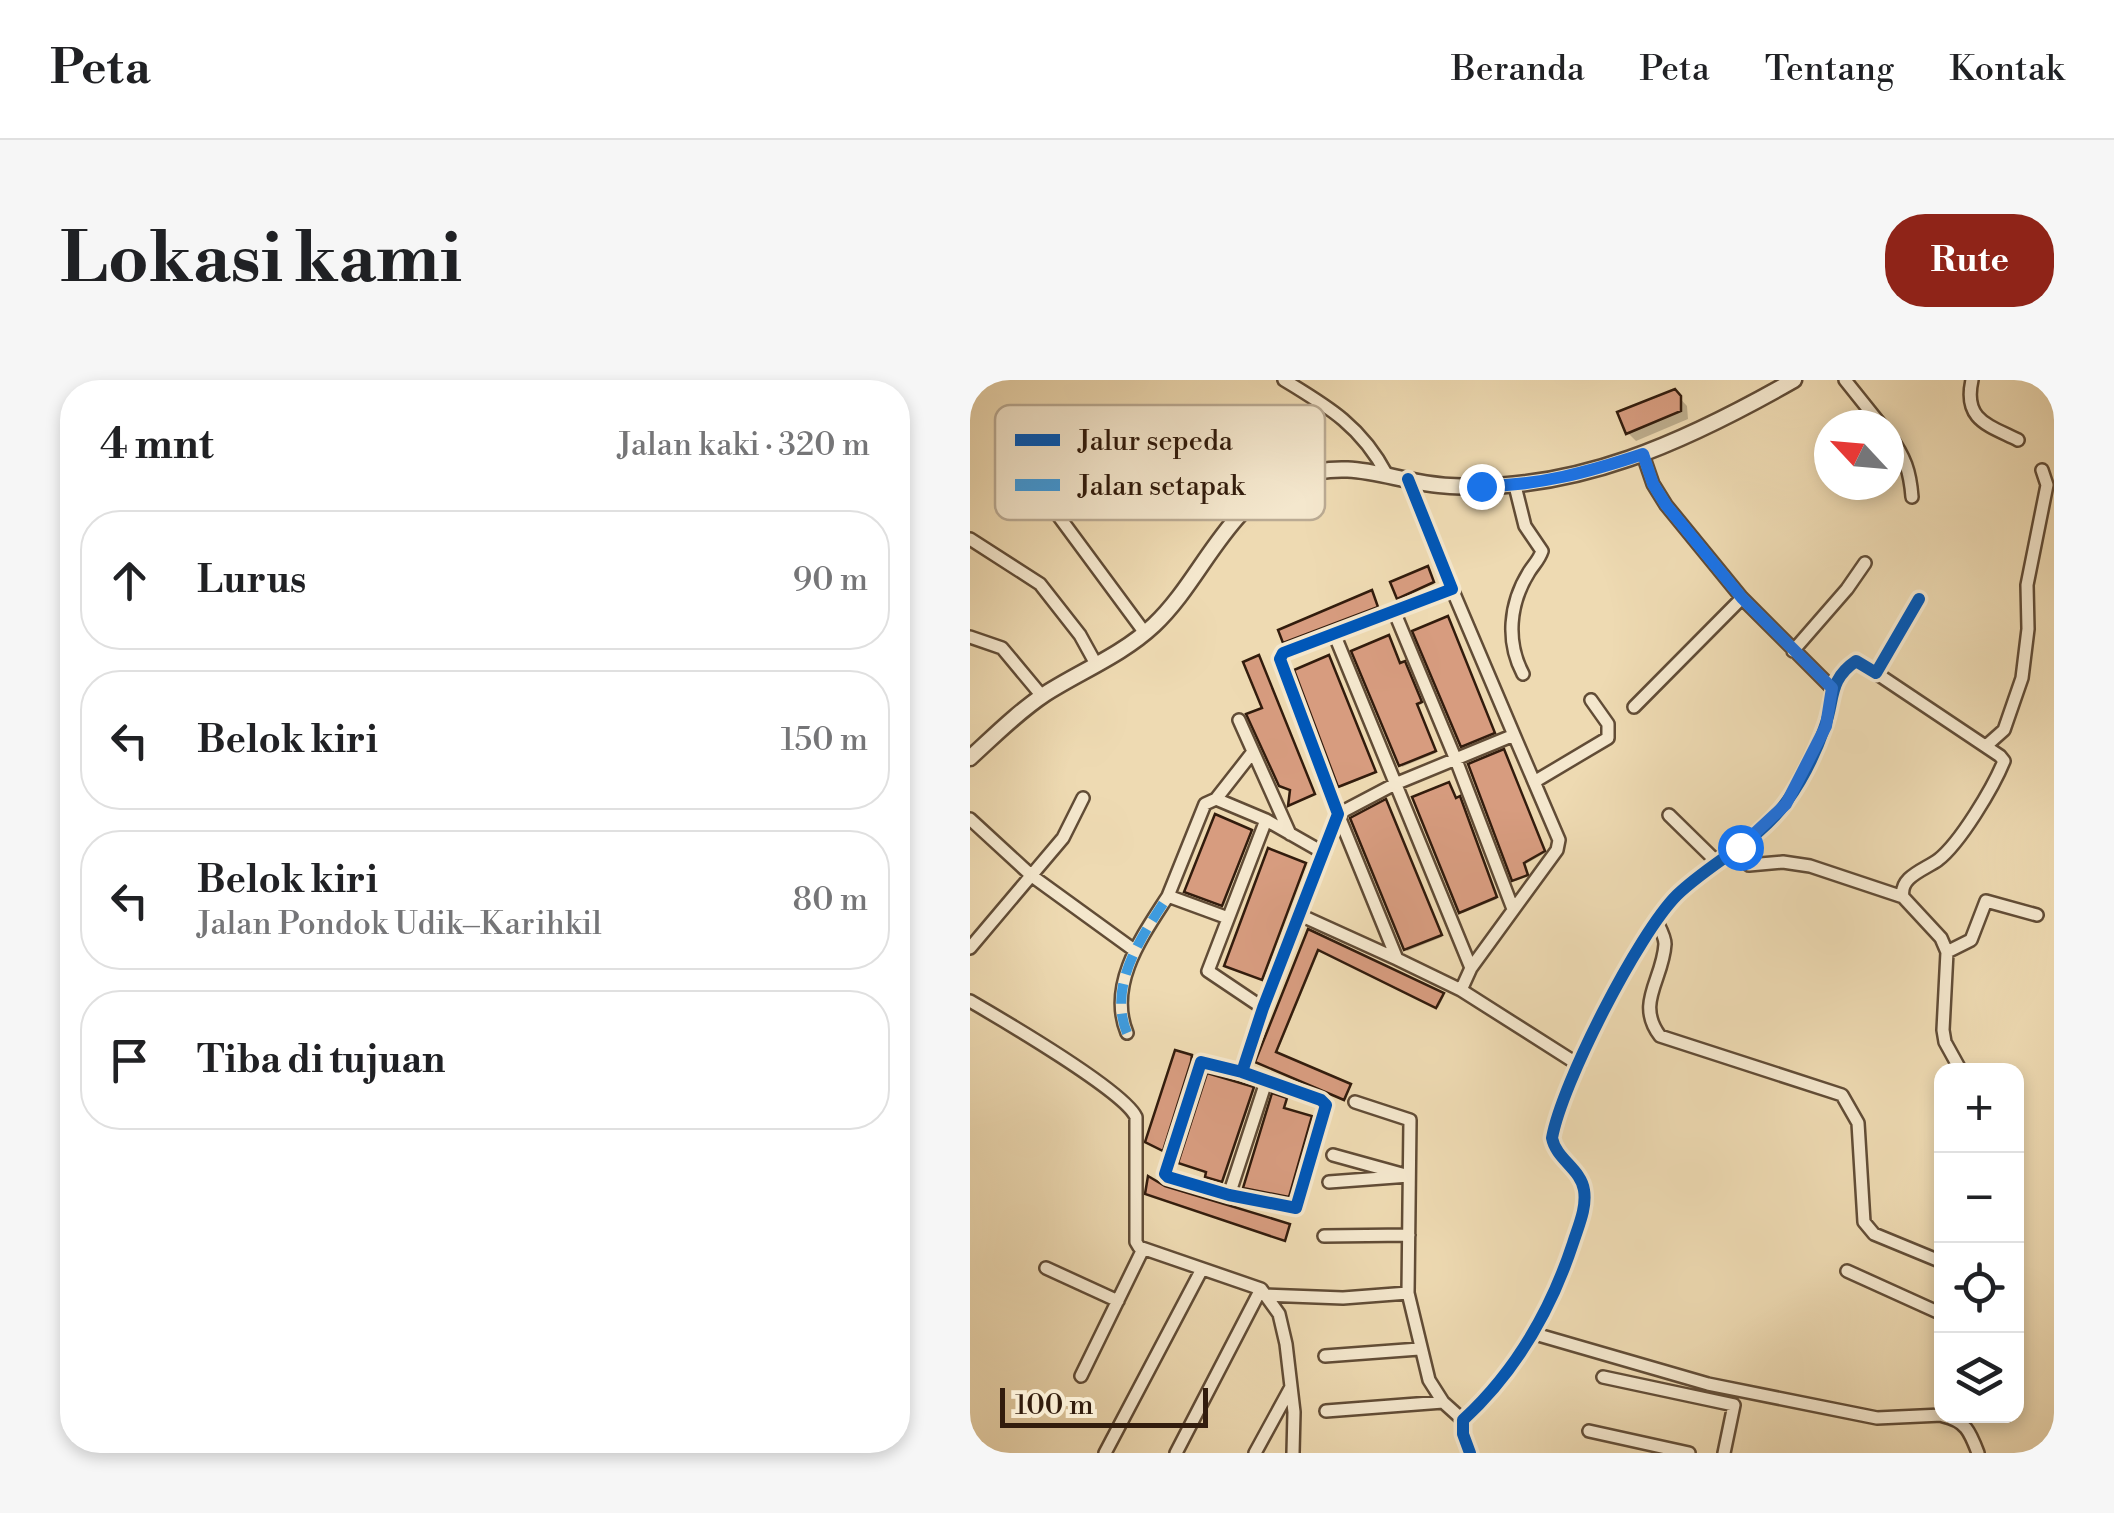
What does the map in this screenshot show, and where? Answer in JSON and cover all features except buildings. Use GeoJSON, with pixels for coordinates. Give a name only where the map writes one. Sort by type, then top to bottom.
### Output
{"type":"FeatureCollection","features":[{"type":"Feature","properties":{"kind":"street"},"geometry":{"type":"LineString","coordinates":[[1284,380],[1321,401],[1362,434],[1387,475]]}},
{"type":"Feature","properties":{"kind":"street"},"geometry":{"type":"LineString","coordinates":[[1325,471],[1351,467],[1447,486],[1515,486],[1572,477],[1643,454],[1720,422],[1794,380]]}},
{"type":"Feature","properties":{"kind":"street"},"geometry":{"type":"LineString","coordinates":[[1846,380],[1870,410]]}},
{"type":"Feature","properties":{"kind":"street"},"geometry":{"type":"LineString","coordinates":[[1972,380],[1972,410],[1984,423],[2018,440]]}},
{"type":"Feature","properties":{"kind":"street"},"geometry":{"type":"LineString","coordinates":[[1643,454],[1658,495],[1742,598],[1832,688]]}},
{"type":"Feature","properties":{"kind":"street"},"geometry":{"type":"LineString","coordinates":[[1904,456],[1910,469],[1912,498]]}},
{"type":"Feature","properties":{"kind":"street"},"geometry":{"type":"LineString","coordinates":[[1986,746],[2004,730],[2022,678],[2027,647],[2027,585],[2047,485],[2042,470]]}},
{"type":"Feature","properties":{"kind":"street"},"geometry":{"type":"LineString","coordinates":[[1408,478],[1559,840],[1551,861],[1471,968],[1460,990]]}},
{"type":"Feature","properties":{"kind":"street"},"geometry":{"type":"LineString","coordinates":[[1515,486],[1526,526],[1542,551],[1521,589],[1513,621],[1512,648],[1523,674]]}},
{"type":"Feature","properties":{"kind":"street"},"geometry":{"type":"LineString","coordinates":[[1062,520],[1145,632]]}},
{"type":"Feature","properties":{"kind":"street"},"geometry":{"type":"LineString","coordinates":[[970,758],[1042,696],[1130,646],[1188,585],[1235,520]]}},
{"type":"Feature","properties":{"kind":"street"},"geometry":{"type":"LineString","coordinates":[[970,539],[1040,584],[1080,635],[1096,664]]}},
{"type":"Feature","properties":{"kind":"street"},"geometry":{"type":"LineString","coordinates":[[1793,651],[1865,562]]}},
{"type":"Feature","properties":{"kind":"street"},"geometry":{"type":"LineString","coordinates":[[1397,959],[1280,660],[1283,653],[1452,589]]}},
{"type":"Feature","properties":{"kind":"street"},"geometry":{"type":"LineString","coordinates":[[1634,707],[1742,598]]}},
{"type":"Feature","properties":{"kind":"street"},"geometry":{"type":"LineString","coordinates":[[1876,674],[1919,599]]}},
{"type":"Feature","properties":{"kind":"street"},"geometry":{"type":"LineString","coordinates":[[1394,611],[1513,910]]}},
{"type":"Feature","properties":{"kind":"street"},"geometry":{"type":"LineString","coordinates":[[970,636],[1002,648],[1042,696]]}},
{"type":"Feature","properties":{"kind":"street"},"geometry":{"type":"LineString","coordinates":[[1335,636],[1471,968]]}},
{"type":"Feature","properties":{"kind":"street"},"geometry":{"type":"LineString","coordinates":[[1470,1453],[1462,1434],[1462,1420],[1535,1334],[1561,1281],[1582,1214],[1582,1182],[1554,1148],[1552,1138],[1578,1065],[1617,989],[1675,897],[1740,847],[1786,804],[1826,726],[1832,688],[1856,660],[2004,762],[1958,838],[1941,858],[1905,882],[1903,897]]}},
{"type":"Feature","properties":{"kind":"street"},"geometry":{"type":"LineString","coordinates":[[1534,782],[1608,738],[1608,724],[1590,700]]}},
{"type":"Feature","properties":{"kind":"street"},"geometry":{"type":"LineString","coordinates":[[1239,720],[1290,834]]}},
{"type":"Feature","properties":{"kind":"street"},"geometry":{"type":"LineString","coordinates":[[1242,1072],[1262,1008],[1338,814],[1395,784],[1514,735]]}},
{"type":"Feature","properties":{"kind":"street"},"geometry":{"type":"LineString","coordinates":[[1127,1033],[1122,1002],[1134,950],[1168,896],[1205,804],[1216,799],[1252,753]]}},
{"type":"Feature","properties":{"kind":"street"},"geometry":{"type":"LineString","coordinates":[[970,948],[1063,838],[1082,798]]}},
{"type":"Feature","properties":{"kind":"street"},"geometry":{"type":"LineString","coordinates":[[1216,799],[1266,820],[1324,853]]}},
{"type":"Feature","properties":{"kind":"street"},"geometry":{"type":"LineString","coordinates":[[1669,815],[1717,862]]}},
{"type":"Feature","properties":{"kind":"street"},"geometry":{"type":"LineString","coordinates":[[970,820],[1032,876],[1134,950]]}},
{"type":"Feature","properties":{"kind":"street"},"geometry":{"type":"LineString","coordinates":[[1262,1008],[1208,971],[1266,820]]}},
{"type":"Feature","properties":{"kind":"street"},"geometry":{"type":"LineString","coordinates":[[1740,847],[1743,860],[1749,865],[1783,862],[1810,866],[1903,897],[1941,938],[1948,952],[1943,1030],[1956,1063]]}},
{"type":"Feature","properties":{"kind":"street"},"geometry":{"type":"LineString","coordinates":[[1168,896],[1228,918]]}},
{"type":"Feature","properties":{"kind":"street"},"geometry":{"type":"LineString","coordinates":[[1948,952],[1971,940],[1986,901],[2038,915]]}},
{"type":"Feature","properties":{"kind":"street"},"geometry":{"type":"LineString","coordinates":[[1300,915],[1460,990],[1578,1065]]}},
{"type":"Feature","properties":{"kind":"street"},"geometry":{"type":"LineString","coordinates":[[1657,922],[1665,941],[1648,1021],[1660,1036],[1842,1096],[1858,1123],[1864,1222],[1874,1234],[1934,1259]]}},
{"type":"Feature","properties":{"kind":"street"},"geometry":{"type":"LineString","coordinates":[[970,1001],[1132,1109],[1136,1117],[1136,1242],[1143,1249],[1263,1292],[1343,1298],[1408,1293]]}},
{"type":"Feature","properties":{"kind":"street"},"geometry":{"type":"LineString","coordinates":[[1201,1062],[1242,1072],[1322,1100],[1326,1105],[1298,1205],[1292,1208],[1168,1177],[1165,1170],[1201,1062]]}},
{"type":"Feature","properties":{"kind":"street"},"geometry":{"type":"LineString","coordinates":[[1229,1195],[1266,1082]]}},
{"type":"Feature","properties":{"kind":"street"},"geometry":{"type":"LineString","coordinates":[[1355,1102],[1410,1120],[1408,1293],[1429,1380],[1443,1402],[1462,1420]]}},
{"type":"Feature","properties":{"kind":"street"},"geometry":{"type":"LineString","coordinates":[[1333,1156],[1409,1176]]}},
{"type":"Feature","properties":{"kind":"street"},"geometry":{"type":"LineString","coordinates":[[1329,1182],[1409,1176]]}},
{"type":"Feature","properties":{"kind":"street"},"geometry":{"type":"LineString","coordinates":[[1324,1236],[1410,1235]]}},
{"type":"Feature","properties":{"kind":"street"},"geometry":{"type":"LineString","coordinates":[[1081,1376],[1143,1249]]}},
{"type":"Feature","properties":{"kind":"street"},"geometry":{"type":"LineString","coordinates":[[1046,1268],[1118,1301]]}},
{"type":"Feature","properties":{"kind":"street"},"geometry":{"type":"LineString","coordinates":[[1105,1453],[1202,1269]]}},
{"type":"Feature","properties":{"kind":"street"},"geometry":{"type":"LineString","coordinates":[[1846,1271],[1934,1310]]}},
{"type":"Feature","properties":{"kind":"street"},"geometry":{"type":"LineString","coordinates":[[1263,1292],[1278,1314],[1291,1387],[1292,1453]]}},
{"type":"Feature","properties":{"kind":"street"},"geometry":{"type":"LineString","coordinates":[[1176,1453],[1263,1292]]}},
{"type":"Feature","properties":{"kind":"street"},"geometry":{"type":"LineString","coordinates":[[1535,1334],[1708,1384],[1878,1418],[1934,1415]]}},
{"type":"Feature","properties":{"kind":"street"},"geometry":{"type":"LineString","coordinates":[[1325,1356],[1419,1349]]}},
{"type":"Feature","properties":{"kind":"street"},"geometry":{"type":"LineString","coordinates":[[1602,1377],[1734,1405],[1724,1453]]}},
{"type":"Feature","properties":{"kind":"street"},"geometry":{"type":"LineString","coordinates":[[1255,1453],[1291,1387]]}},
{"type":"Feature","properties":{"kind":"street"},"geometry":{"type":"LineString","coordinates":[[1326,1411],[1443,1402]]}},
{"type":"Feature","properties":{"kind":"street"},"geometry":{"type":"LineString","coordinates":[[1964,1423],[1978,1453]]}},
{"type":"Feature","properties":{"kind":"street"},"geometry":{"type":"LineString","coordinates":[[1589,1432],[1689,1453]]}},
{"type":"Feature","properties":{"kind":"marked path"},"geometry":{"type":"LineString","coordinates":[[1127,1033],[1121,996],[1125,978],[1139,944],[1168,896]]}},
{"type":"Feature","properties":{"kind":"cycle path"},"geometry":{"type":"LineString","coordinates":[[1242,1072],[1201,1062],[1165,1174],[1229,1195],[1296,1208],[1326,1105],[1242,1072],[1338,814],[1280,659],[1283,653],[1452,589],[1408,479]]}},
{"type":"Feature","properties":{"kind":"cycle path"},"geometry":{"type":"LineString","coordinates":[[1470,1453],[1463,1420],[1499,1382],[1529,1339],[1554,1292],[1582,1217],[1582,1183],[1552,1138],[1570,1082],[1604,1010],[1642,942],[1677,895],[1749,840],[1787,801],[1818,746],[1841,675],[1856,661],[1876,673],[1919,599]]}},
{"type":"Feature","properties":{"kind":"route"},"geometry":{"type":"LineString","coordinates":[[1481,486],[1515,486],[1572,477],[1643,454],[1653,484],[1666,505],[1742,598],[1832,688],[1826,726],[1786,804],[1740,847]]}}]}
